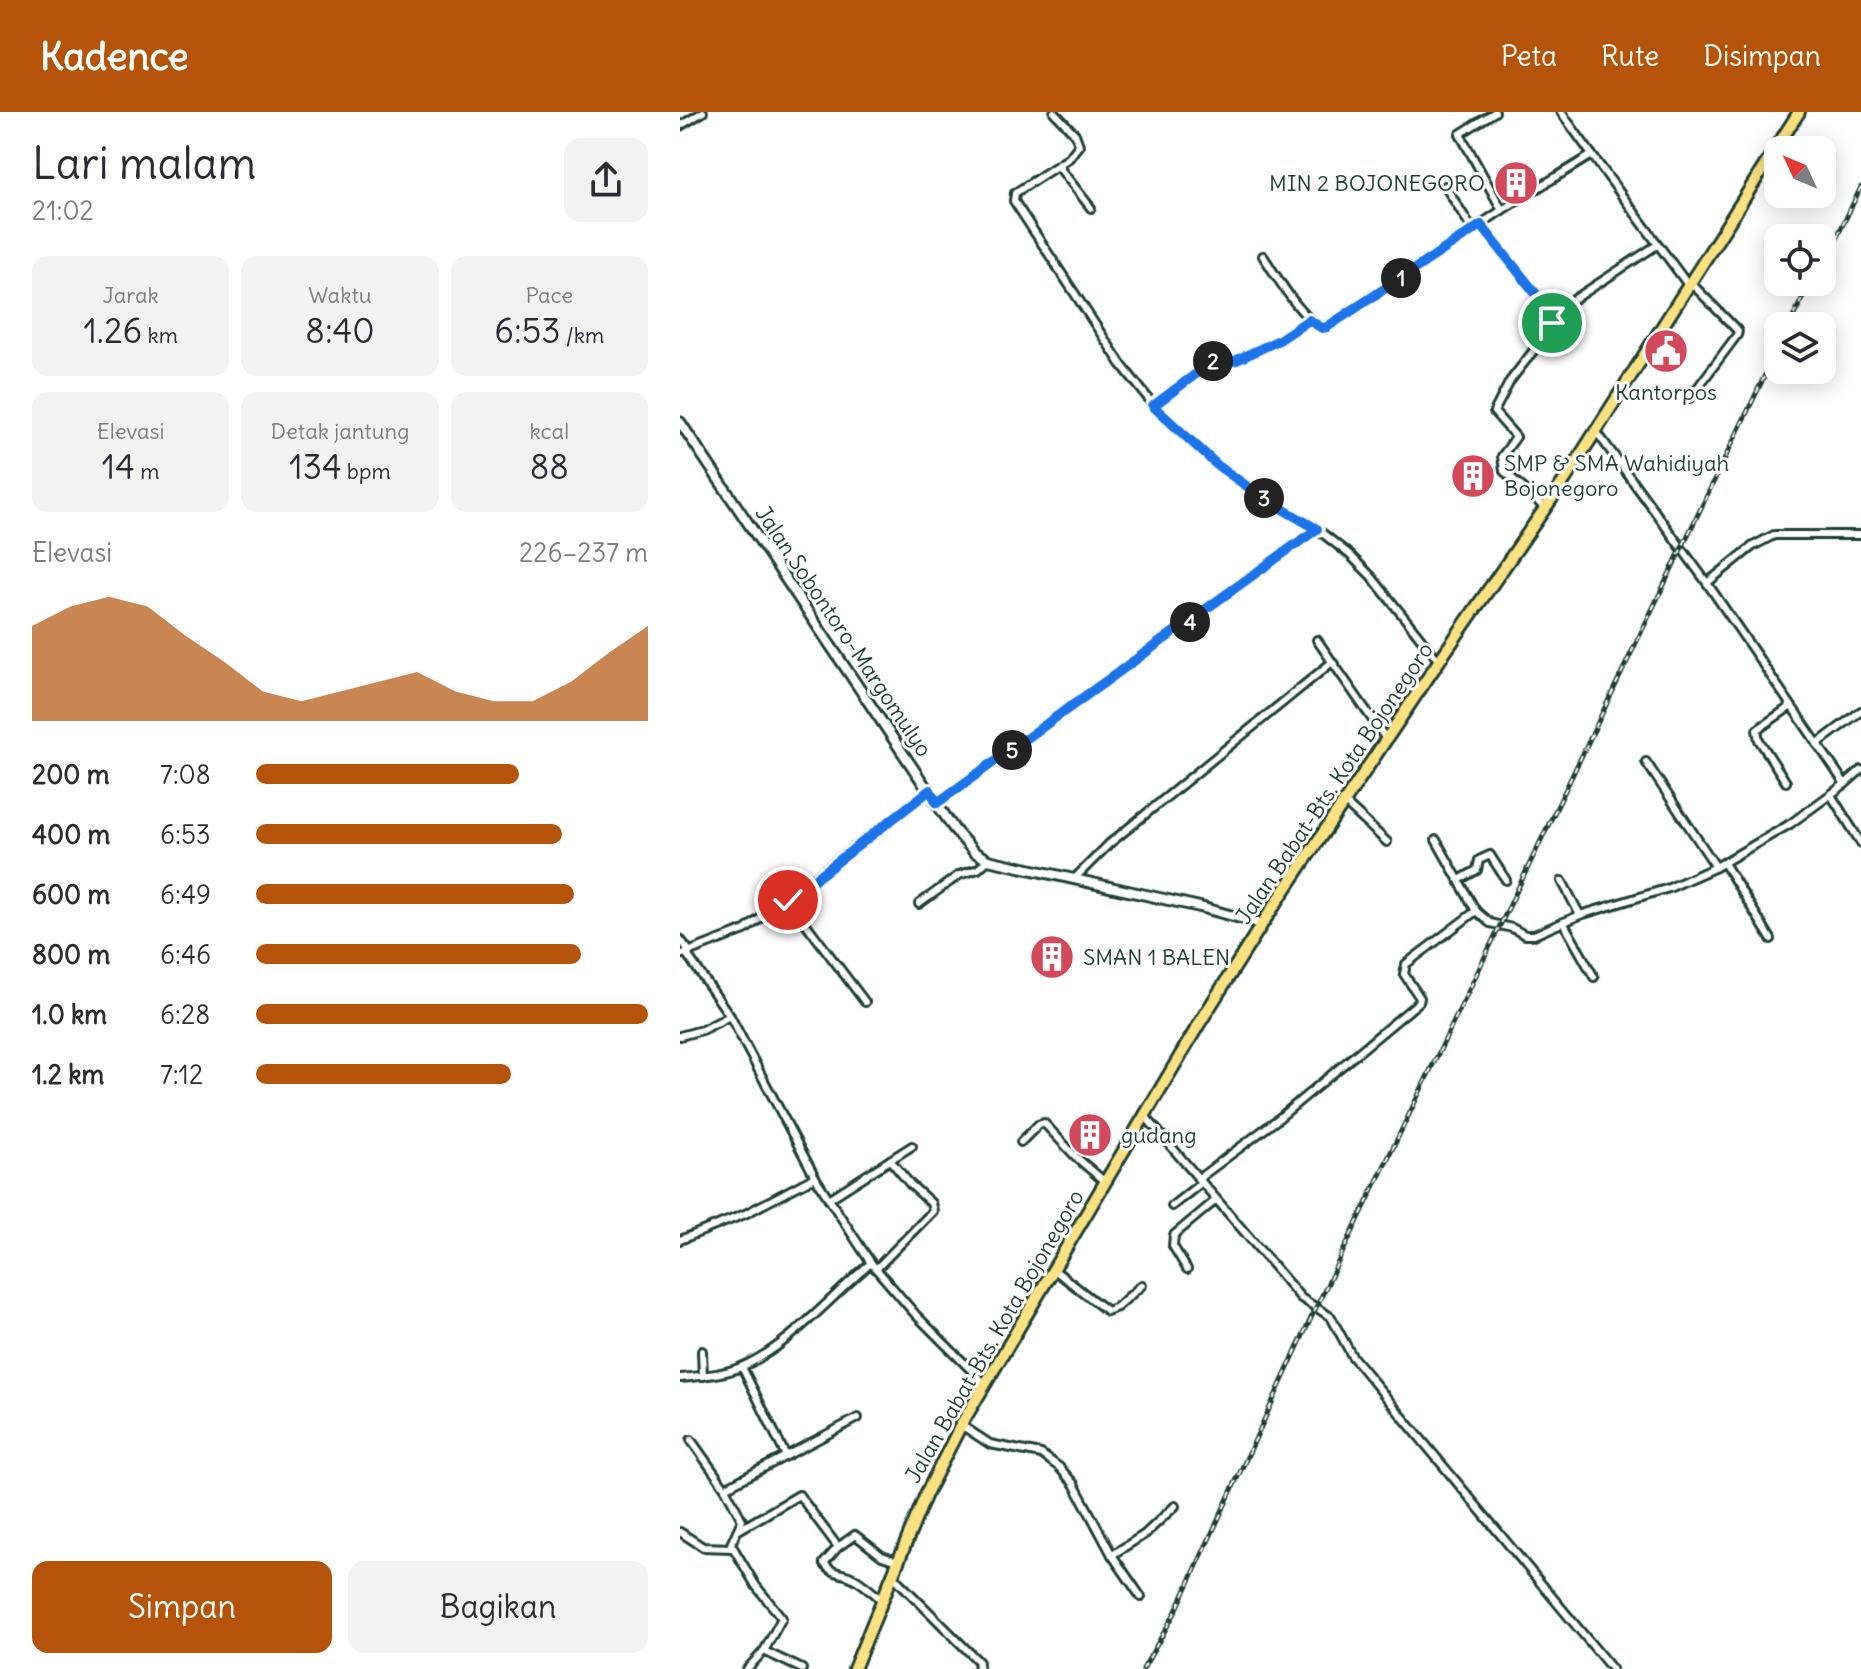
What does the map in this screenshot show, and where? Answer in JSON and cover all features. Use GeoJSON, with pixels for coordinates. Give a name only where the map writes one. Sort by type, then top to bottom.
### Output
{"type":"FeatureCollection","features":[{"type":"Feature","properties":{"kind":"highway","name":"Jalan Babat-Bts. Kota Bojonegoro"},"geometry":{"type":"LineString","coordinates":[[854,1669],[926,1494],[961,1425],[1199,1024],[1262,924],[1596,431],[1799,112]]}},
{"type":"Feature","properties":{"kind":"street"},"geometry":{"type":"LineString","coordinates":[[680,126],[703,112]]}},
{"type":"Feature","properties":{"kind":"street"},"geometry":{"type":"LineString","coordinates":[[1054,112],[1078,141],[1075,151],[1058,166],[1021,188],[1015,193],[1014,201],[1121,364],[1153,406],[1217,465],[1262,497],[1317,529],[1361,565],[1439,661]]}},
{"type":"Feature","properties":{"kind":"street"},"geometry":{"type":"LineString","coordinates":[[1495,112],[1460,134],[1502,210]]}},
{"type":"Feature","properties":{"kind":"street"},"geometry":{"type":"LineString","coordinates":[[1561,112],[1657,245],[1689,284],[1738,331],[1690,398]]}},
{"type":"Feature","properties":{"kind":"street"},"geometry":{"type":"LineString","coordinates":[[1263,256],[1309,320],[1322,328],[1327,327],[1502,210],[1592,155]]}},
{"type":"Feature","properties":{"kind":"street"},"geometry":{"type":"LineString","coordinates":[[1058,166],[1091,208]]}},
{"type":"Feature","properties":{"kind":"street"},"geometry":{"type":"LineString","coordinates":[[1445,186],[1473,230]]}},
{"type":"Feature","properties":{"kind":"street"},"geometry":{"type":"LineString","coordinates":[[1481,225],[1552,314],[1551,328],[1510,381],[1494,413],[1516,437],[1502,456],[1504,471],[1545,508]]}},
{"type":"Feature","properties":{"kind":"street"},"geometry":{"type":"LineString","coordinates":[[1552,314],[1657,245]]}},
{"type":"Feature","properties":{"kind":"street"},"geometry":{"type":"LineString","coordinates":[[1153,406],[1216,359],[1237,360],[1279,340],[1309,320]]}},
{"type":"Feature","properties":{"kind":"street","name":"Jalan Sobontoro-Margomulyo"},"geometry":{"type":"LineString","coordinates":[[680,422],[937,803],[969,847],[988,860]]}},
{"type":"Feature","properties":{"kind":"street"},"geometry":{"type":"LineString","coordinates":[[1596,431],[1707,583],[1845,784]]}},
{"type":"Feature","properties":{"kind":"street"},"geometry":{"type":"LineString","coordinates":[[937,803],[1317,529]]}},
{"type":"Feature","properties":{"kind":"street"},"geometry":{"type":"LineString","coordinates":[[1707,583],[1753,546],[1774,535],[1861,535]]}},
{"type":"Feature","properties":{"kind":"street"},"geometry":{"type":"LineString","coordinates":[[1317,640],[1386,740]]}},
{"type":"Feature","properties":{"kind":"street"},"geometry":{"type":"LineString","coordinates":[[1075,878],[1109,844],[1331,663]]}},
{"type":"Feature","properties":{"kind":"street"},"geometry":{"type":"LineString","coordinates":[[1786,782],[1759,740],[1757,730],[1791,706]]}},
{"type":"Feature","properties":{"kind":"street"},"geometry":{"type":"LineString","coordinates":[[1817,744],[1861,711]]}},
{"type":"Feature","properties":{"kind":"street"},"geometry":{"type":"LineString","coordinates":[[1646,762],[1716,867]]}},
{"type":"Feature","properties":{"kind":"street"},"geometry":{"type":"LineString","coordinates":[[1436,840],[1476,911],[1490,923],[1530,936],[1580,915],[1639,899],[1724,863],[1790,824],[1861,770]]}},
{"type":"Feature","properties":{"kind":"street"},"geometry":{"type":"LineString","coordinates":[[685,954],[739,934],[930,790]]}},
{"type":"Feature","properties":{"kind":"street"},"geometry":{"type":"LineString","coordinates":[[1831,795],[1861,843]]}},
{"type":"Feature","properties":{"kind":"street"},"geometry":{"type":"LineString","coordinates":[[1344,802],[1387,842]]}},
{"type":"Feature","properties":{"kind":"street"},"geometry":{"type":"LineString","coordinates":[[1459,880],[1477,870],[1479,860],[1490,855],[1506,880]]}},
{"type":"Feature","properties":{"kind":"street"},"geometry":{"type":"LineString","coordinates":[[919,904],[959,875],[978,869],[988,860],[1262,924]]}},
{"type":"Feature","properties":{"kind":"street"},"geometry":{"type":"LineString","coordinates":[[1724,863],[1771,939]]}},
{"type":"Feature","properties":{"kind":"street"},"geometry":{"type":"LineString","coordinates":[[1562,881],[1580,915]]}},
{"type":"Feature","properties":{"kind":"street"},"geometry":{"type":"LineString","coordinates":[[788,900],[865,1002]]}},
{"type":"Feature","properties":{"kind":"street"},"geometry":{"type":"LineString","coordinates":[[1172,1206],[1419,1002],[1420,998],[1404,974],[1406,964],[1476,911]]}},
{"type":"Feature","properties":{"kind":"street"},"geometry":{"type":"LineString","coordinates":[[1563,922],[1594,977]]}},
{"type":"Feature","properties":{"kind":"street"},"geometry":{"type":"LineString","coordinates":[[680,939],[685,954],[730,1016],[815,1177],[874,1266],[916,1315],[984,1383]]}},
{"type":"Feature","properties":{"kind":"street"},"geometry":{"type":"LineString","coordinates":[[680,1036],[702,1030],[730,1016]]}},
{"type":"Feature","properties":{"kind":"street"},"geometry":{"type":"LineString","coordinates":[[1145,1116],[1301,1298],[1331,1317],[1352,1356],[1612,1669]]}},
{"type":"Feature","properties":{"kind":"street"},"geometry":{"type":"LineString","coordinates":[[1021,1142],[1044,1123],[1105,1182]]}},
{"type":"Feature","properties":{"kind":"street"},"geometry":{"type":"LineString","coordinates":[[829,1199],[912,1146]]}},
{"type":"Feature","properties":{"kind":"street"},"geometry":{"type":"LineString","coordinates":[[680,1378],[742,1367],[787,1336],[874,1266],[933,1211],[931,1203],[890,1160]]}},
{"type":"Feature","properties":{"kind":"street"},"geometry":{"type":"LineString","coordinates":[[680,1240],[745,1214],[815,1177]]}},
{"type":"Feature","properties":{"kind":"street"},"geometry":{"type":"LineString","coordinates":[[1187,1269],[1173,1246],[1174,1235],[1216,1200]]}},
{"type":"Feature","properties":{"kind":"street"},"geometry":{"type":"LineString","coordinates":[[1053,1269],[1107,1311],[1117,1307],[1142,1285]]}},
{"type":"Feature","properties":{"kind":"street"},"geometry":{"type":"LineString","coordinates":[[702,1351],[703,1376]]}},
{"type":"Feature","properties":{"kind":"street"},"geometry":{"type":"LineString","coordinates":[[742,1367],[786,1456]]}},
{"type":"Feature","properties":{"kind":"street"},"geometry":{"type":"LineString","coordinates":[[725,1488],[858,1418]]}},
{"type":"Feature","properties":{"kind":"street"},"geometry":{"type":"LineString","coordinates":[[961,1425],[990,1444],[1041,1454],[1059,1467],[1074,1484],[1112,1555],[1141,1597]]}},
{"type":"Feature","properties":{"kind":"street"},"geometry":{"type":"LineString","coordinates":[[691,1440],[725,1488],[741,1519],[731,1540],[732,1548],[782,1618],[764,1651],[747,1669]]}},
{"type":"Feature","properties":{"kind":"street"},"geometry":{"type":"LineString","coordinates":[[737,1531],[799,1495],[838,1547]]}},
{"type":"Feature","properties":{"kind":"street"},"geometry":{"type":"LineString","coordinates":[[1112,1555],[1145,1534],[1175,1506]]}},
{"type":"Feature","properties":{"kind":"street"},"geometry":{"type":"LineString","coordinates":[[680,1532],[703,1547],[732,1548]]}},
{"type":"Feature","properties":{"kind":"street"},"geometry":{"type":"LineString","coordinates":[[881,1599],[854,1578],[833,1573],[824,1563],[838,1547],[855,1535],[882,1556],[897,1561]]}},
{"type":"Feature","properties":{"kind":"street"},"geometry":{"type":"LineString","coordinates":[[892,1575],[979,1662],[978,1669]]}},
{"type":"Feature","properties":{"kind":"street"},"geometry":{"type":"LineString","coordinates":[[764,1651],[802,1669]]}},
{"type":"Feature","properties":{"kind":"railway"},"geometry":{"type":"LineString","coordinates":[[1836,239],[1861,187]]}},
{"type":"Feature","properties":{"kind":"railway"},"geometry":{"type":"LineString","coordinates":[[1796,312],[1803,296]]}},
{"type":"Feature","properties":{"kind":"railway"},"geometry":{"type":"LineString","coordinates":[[1143,1669],[1176,1611],[1312,1316],[1764,377]]}},
{"type":"Feature","properties":{"kind":"place","name":"MIN 2 BOJONEGORO"},"geometry":{"type":"Point","coordinates":[1516,183]}},
{"type":"Feature","properties":{"kind":"place","name":"Kantorpos"},"geometry":{"type":"Point","coordinates":[1666,351]}},
{"type":"Feature","properties":{"kind":"place","name":"SMP & SMA Wahidiyah Bojonegoro"},"geometry":{"type":"Point","coordinates":[1473,476]}},
{"type":"Feature","properties":{"kind":"place","name":"SMAN 1 BALEN"},"geometry":{"type":"Point","coordinates":[1052,957]}},
{"type":"Feature","properties":{"kind":"place","name":"gudang"},"geometry":{"type":"Point","coordinates":[1090,1135]}},
{"type":"Feature","properties":{"kind":"route"},"geometry":{"type":"LineString","coordinates":[[788,900],[930,790],[937,803],[1317,529],[1262,497],[1217,465],[1153,406],[1218,358],[1225,362],[1237,360],[1279,340],[1309,320],[1322,328],[1327,327],[1481,225],[1552,314],[1552,323]]}}]}
